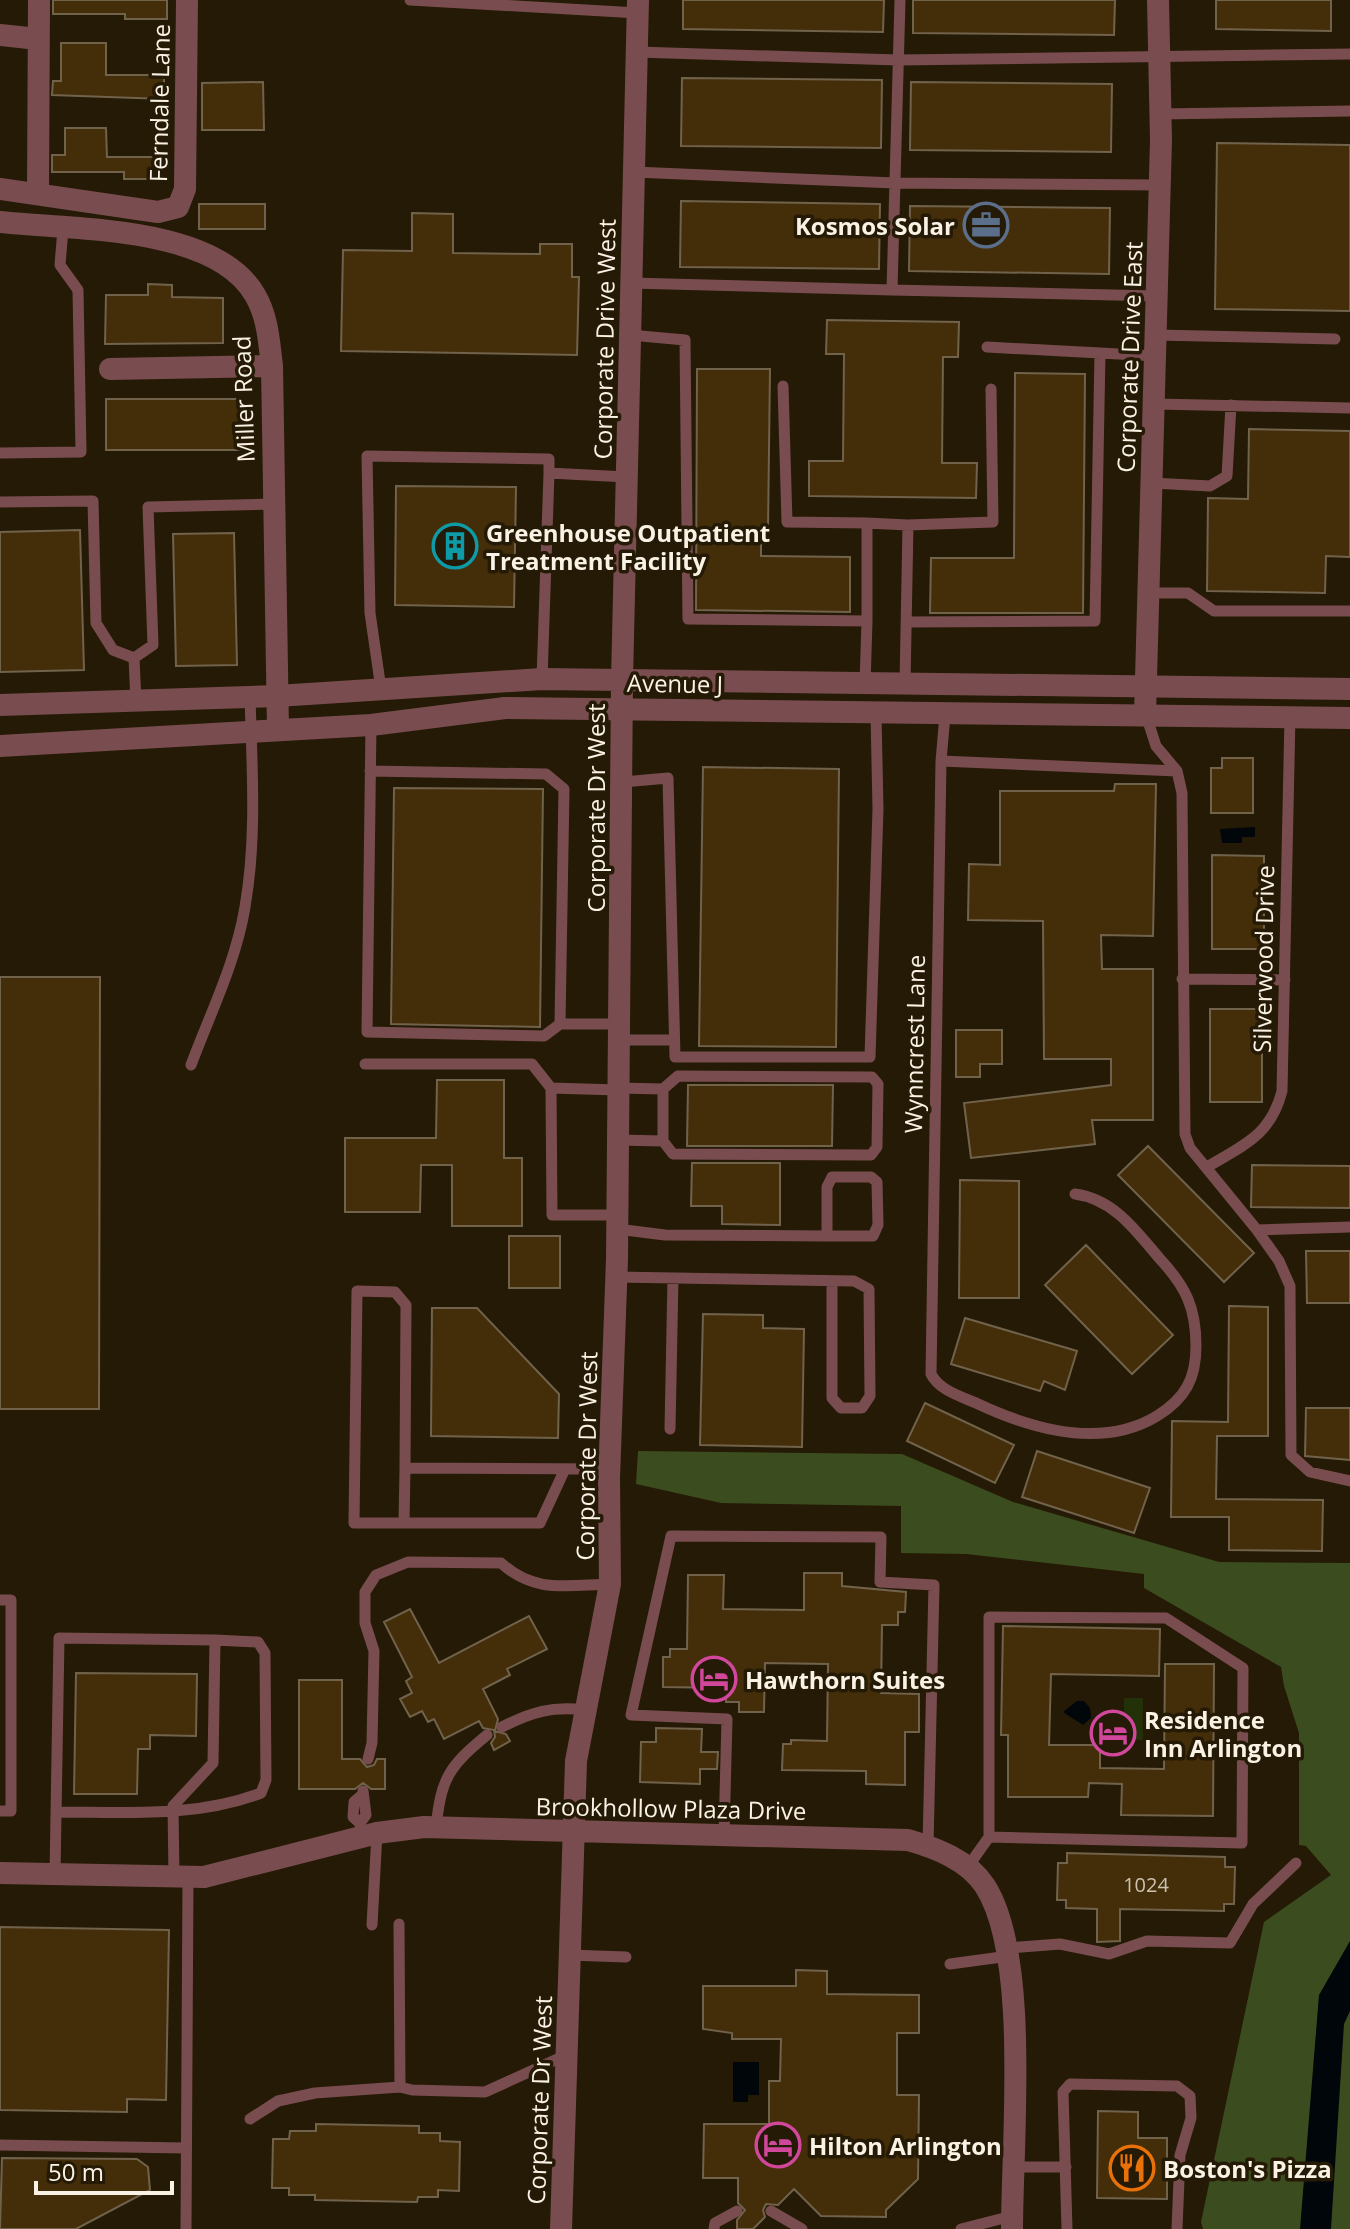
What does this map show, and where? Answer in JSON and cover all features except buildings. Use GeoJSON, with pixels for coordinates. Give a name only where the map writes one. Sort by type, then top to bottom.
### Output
{"type":"FeatureCollection","features":[{"type":"Feature","properties":{"kind":"street"},"geometry":{"type":"LineString","coordinates":[[0,189],[38,193],[39,0]]}},
{"type":"Feature","properties":{"kind":"street","name":"Ferndale Lane"},"geometry":{"type":"LineString","coordinates":[[38,193],[158,212],[178,207],[185,189],[187,0]]}},
{"type":"Feature","properties":{"kind":"street","name":"Corporate Drive East"},"geometry":{"type":"LineString","coordinates":[[1145,715],[1160,185],[1158,0]]}},
{"type":"Feature","properties":{"kind":"street","name":"Corporate Drive West"},"geometry":{"type":"LineString","coordinates":[[622,680],[638,7]]}},
{"type":"Feature","properties":{"kind":"street"},"geometry":{"type":"LineString","coordinates":[[0,35],[38,39]]}},
{"type":"Feature","properties":{"kind":"street","name":"Miller Road"},"geometry":{"type":"LineString","coordinates":[[0,222],[190,246],[224,262],[241,275],[255,295],[265,317],[272,366],[278,729]]}},
{"type":"Feature","properties":{"kind":"street"},"geometry":{"type":"LineString","coordinates":[[110,369],[272,366]]}},
{"type":"Feature","properties":{"kind":"street","name":"Avenue J"},"geometry":{"type":"LineString","coordinates":[[0,705],[137,703],[542,679],[1350,689]]}},
{"type":"Feature","properties":{"kind":"street","name":"Corporate Dr West"},"geometry":{"type":"LineString","coordinates":[[561,2229],[564,2056],[576,1761],[610,1584],[609,1469],[617,1222],[622,680]]}},
{"type":"Feature","properties":{"kind":"street","name":"Avenue J"},"geometry":{"type":"LineString","coordinates":[[0,746],[371,725],[505,708],[1350,718]]}},
{"type":"Feature","properties":{"kind":"street","name":"Brookhollow Plaza Drive"},"geometry":{"type":"LineString","coordinates":[[0,1873],[204,1877],[366,1831],[436,1828],[908,1840],[941,1850],[983,1883],[999,1915],[1009,1952],[1014,2001],[1012,2223]]}},
{"type":"Feature","properties":{"kind":"lane"},"geometry":{"type":"LineString","coordinates":[[410,0],[638,7]]}},
{"type":"Feature","properties":{"kind":"lane"},"geometry":{"type":"LineString","coordinates":[[892,290],[900,0]]}},
{"type":"Feature","properties":{"kind":"lane"},"geometry":{"type":"LineString","coordinates":[[637,52],[898,60],[1350,54]]}},
{"type":"Feature","properties":{"kind":"lane"},"geometry":{"type":"LineString","coordinates":[[1160,114],[1350,111]]}},
{"type":"Feature","properties":{"kind":"lane"},"geometry":{"type":"LineString","coordinates":[[634,172],[895,183],[1160,185]]}},
{"type":"Feature","properties":{"kind":"lane"},"geometry":{"type":"LineString","coordinates":[[0,453],[81,452],[78,290],[60,265],[63,229]]}},
{"type":"Feature","properties":{"kind":"lane"},"geometry":{"type":"LineString","coordinates":[[631,283],[1157,296]]}},
{"type":"Feature","properties":{"kind":"lane"},"geometry":{"type":"LineString","coordinates":[[630,335],[685,340],[688,619],[867,621]]}},
{"type":"Feature","properties":{"kind":"lane"},"geometry":{"type":"LineString","coordinates":[[987,347],[1100,353],[1156,345],[1335,339]]}},
{"type":"Feature","properties":{"kind":"lane"},"geometry":{"type":"LineString","coordinates":[[906,622],[1095,621],[1100,353]]}},
{"type":"Feature","properties":{"kind":"lane"},"geometry":{"type":"LineString","coordinates":[[783,386],[787,522],[908,525],[993,522],[991,389]]}},
{"type":"Feature","properties":{"kind":"lane"},"geometry":{"type":"LineString","coordinates":[[1155,404],[1350,408]]}},
{"type":"Feature","properties":{"kind":"lane"},"geometry":{"type":"LineString","coordinates":[[1152,483],[1210,486],[1227,476],[1231,405]]}},
{"type":"Feature","properties":{"kind":"lane"},"geometry":{"type":"LineString","coordinates":[[381,689],[370,613],[367,456],[549,459],[542,679]]}},
{"type":"Feature","properties":{"kind":"lane"},"geometry":{"type":"LineString","coordinates":[[549,473],[626,477]]}},
{"type":"Feature","properties":{"kind":"lane"},"geometry":{"type":"LineString","coordinates":[[0,502],[93,501],[96,623],[113,650],[134,658]]}},
{"type":"Feature","properties":{"kind":"lane"},"geometry":{"type":"LineString","coordinates":[[134,658],[153,645],[148,507],[272,504]]}},
{"type":"Feature","properties":{"kind":"lane"},"geometry":{"type":"LineString","coordinates":[[865,684],[867,523]]}},
{"type":"Feature","properties":{"kind":"lane"},"geometry":{"type":"LineString","coordinates":[[905,684],[908,525]]}},
{"type":"Feature","properties":{"kind":"lane"},"geometry":{"type":"LineString","coordinates":[[1149,593],[1188,593],[1214,611],[1350,611]]}},
{"type":"Feature","properties":{"kind":"lane"},"geometry":{"type":"LineString","coordinates":[[134,658],[137,703]]}},
{"type":"Feature","properties":{"kind":"lane"},"geometry":{"type":"LineString","coordinates":[[191,1065],[235,949],[245,908],[253,838],[250,697]]}},
{"type":"Feature","properties":{"kind":"lane"},"geometry":{"type":"LineString","coordinates":[[623,782],[668,778],[675,1057],[870,1057],[878,809],[876,714]]}},
{"type":"Feature","properties":{"kind":"lane","name":"Wynncrest Lane"},"geometry":{"type":"LineString","coordinates":[[945,715],[941,761],[931,1374],[940,1386],[1005,1416],[1058,1431],[1091,1434],[1116,1432],[1147,1422],[1171,1407],[1186,1392],[1196,1371],[1193,1305],[1180,1280],[1105,1203],[1093,1196],[1075,1194]]}},
{"type":"Feature","properties":{"kind":"lane"},"geometry":{"type":"LineString","coordinates":[[1145,715],[1156,746],[1177,771],[1182,793],[1185,1134],[1190,1148],[1279,1261],[1290,1286],[1291,1455],[1310,1472],[1350,1481]]}},
{"type":"Feature","properties":{"kind":"lane","name":"Silverwood Drive"},"geometry":{"type":"LineString","coordinates":[[1207,1167],[1249,1142],[1276,1114],[1282,1091],[1290,716]]}},
{"type":"Feature","properties":{"kind":"lane"},"geometry":{"type":"LineString","coordinates":[[371,725],[367,1032],[544,1036],[560,1024],[673,1040]]}},
{"type":"Feature","properties":{"kind":"lane"},"geometry":{"type":"LineString","coordinates":[[941,761],[1177,771]]}},
{"type":"Feature","properties":{"kind":"lane"},"geometry":{"type":"LineString","coordinates":[[370,771],[546,774],[564,789],[560,1024]]}},
{"type":"Feature","properties":{"kind":"lane"},"geometry":{"type":"LineString","coordinates":[[1182,979],[1285,980]]}},
{"type":"Feature","properties":{"kind":"lane"},"geometry":{"type":"LineString","coordinates":[[365,1064],[532,1064],[551,1088],[552,1215],[617,1222],[665,1235],[827,1236],[873,1236],[878,1225],[877,1182],[871,1177],[832,1177],[827,1187],[827,1236]]}},
{"type":"Feature","properties":{"kind":"lane"},"geometry":{"type":"LineString","coordinates":[[551,1088],[663,1089],[678,1076],[872,1077],[878,1084],[877,1147],[871,1155],[673,1154],[663,1141],[663,1089]]}},
{"type":"Feature","properties":{"kind":"lane"},"geometry":{"type":"LineString","coordinates":[[618,1140],[663,1141]]}},
{"type":"Feature","properties":{"kind":"lane"},"geometry":{"type":"LineString","coordinates":[[1257,1230],[1350,1227]]}},
{"type":"Feature","properties":{"kind":"lane"},"geometry":{"type":"LineString","coordinates":[[616,1277],[854,1281],[869,1289],[870,1396],[862,1408],[841,1408],[832,1398],[832,1281]]}},
{"type":"Feature","properties":{"kind":"lane"},"geometry":{"type":"LineString","coordinates":[[670,1429],[673,1278]]}},
{"type":"Feature","properties":{"kind":"lane"},"geometry":{"type":"LineString","coordinates":[[404,1523],[406,1305],[395,1292],[357,1291],[354,1523],[404,1523],[540,1523],[565,1469]]}},
{"type":"Feature","properties":{"kind":"lane"},"geometry":{"type":"LineString","coordinates":[[405,1468],[609,1469]]}},
{"type":"Feature","properties":{"kind":"lane"},"geometry":{"type":"LineString","coordinates":[[724,1835],[727,1719],[631,1715],[671,1536],[881,1537],[880,1582],[934,1585],[928,1846]]}},
{"type":"Feature","properties":{"kind":"lane"},"geometry":{"type":"LineString","coordinates":[[368,1759],[372,1743],[374,1651],[365,1623],[365,1592],[376,1575],[408,1562],[501,1563],[518,1578],[538,1585],[610,1584]]}},
{"type":"Feature","properties":{"kind":"lane"},"geometry":{"type":"LineString","coordinates":[[0,1600],[11,1600],[5,1720],[11,1811],[0,1811]]}},
{"type":"Feature","properties":{"kind":"lane"},"geometry":{"type":"LineString","coordinates":[[967,1868],[989,1837],[989,1617],[1166,1618],[1243,1668],[1242,1843],[989,1837]]}},
{"type":"Feature","properties":{"kind":"lane"},"geometry":{"type":"LineString","coordinates":[[55,1874],[56,1812],[59,1638],[258,1642],[265,1653],[266,1780],[261,1793],[173,1813],[56,1812]]}},
{"type":"Feature","properties":{"kind":"lane"},"geometry":{"type":"LineString","coordinates":[[186,2229],[181,1877],[173,1806],[213,1763],[215,1640]]}},
{"type":"Feature","properties":{"kind":"lane"},"geometry":{"type":"LineString","coordinates":[[502,1727],[535,1710],[555,1707],[585,1710]]}},
{"type":"Feature","properties":{"kind":"lane"},"geometry":{"type":"LineString","coordinates":[[436,1828],[440,1787],[457,1762],[487,1735]]}},
{"type":"Feature","properties":{"kind":"lane"},"geometry":{"type":"LineString","coordinates":[[362,1792],[366,1800],[372,1925]]}},
{"type":"Feature","properties":{"kind":"lane"},"geometry":{"type":"LineString","coordinates":[[950,1964],[1060,1944],[1109,1954],[1147,1941],[1230,1943],[1253,1904],[1296,1863]]}},
{"type":"Feature","properties":{"kind":"lane"},"geometry":{"type":"LineString","coordinates":[[399,1924],[400,2087]]}},
{"type":"Feature","properties":{"kind":"lane"},"geometry":{"type":"LineString","coordinates":[[569,1955],[626,1957]]}},
{"type":"Feature","properties":{"kind":"lane"},"geometry":{"type":"LineString","coordinates":[[250,2119],[278,2101],[288,2099],[400,2087],[485,2092],[564,2056]]}},
{"type":"Feature","properties":{"kind":"lane"},"geometry":{"type":"LineString","coordinates":[[1067,2229],[1063,2092],[1070,2084],[1177,2086],[1190,2096],[1191,2118],[1180,2155],[1177,2229]]}},
{"type":"Feature","properties":{"kind":"lane"},"geometry":{"type":"LineString","coordinates":[[0,2145],[186,2148]]}},
{"type":"Feature","properties":{"kind":"lane"},"geometry":{"type":"LineString","coordinates":[[1013,2167],[1066,2167]]}},
{"type":"Feature","properties":{"kind":"lane"},"geometry":{"type":"LineString","coordinates":[[714,2229],[715,2223],[737,2211]]}},
{"type":"Feature","properties":{"kind":"lane"},"geometry":{"type":"LineString","coordinates":[[771,2211],[802,2229]]}},
{"type":"Feature","properties":{"kind":"lane"},"geometry":{"type":"LineString","coordinates":[[961,2229],[1012,2223]]}},
{"type":"Feature","properties":{"kind":"green space"},"geometry":{"type":"Polygon","coordinates":[[[638,1451],[902,1454],[1013,1502],[1219,1562],[1350,1563],[1350,2229],[1203,2229],[1201,2222],[1264,1922],[1331,1875],[1306,1846],[1299,1845],[1299,1733],[1281,1667],[1144,1588],[1144,1574],[966,1554],[901,1553],[901,1506],[721,1503],[636,1484],[638,1451]]]}},
{"type":"Feature","properties":{"kind":"green space"},"geometry":{"type":"Polygon","coordinates":[[[1124,1698],[1143,1698],[1143,1740],[1124,1739],[1124,1698]]]}},
{"type":"Feature","properties":{"kind":"shaded area"},"geometry":{"type":"Polygon","coordinates":[[[1255,827],[1255,837],[1242,837],[1242,843],[1222,843],[1220,829],[1255,827]]]}},
{"type":"Feature","properties":{"kind":"shaded area"},"geometry":{"type":"Polygon","coordinates":[[[1077,1701],[1084,1701],[1090,1708],[1091,1718],[1083,1725],[1063,1712],[1077,1701]]]}},
{"type":"Feature","properties":{"kind":"shaded area"},"geometry":{"type":"Polygon","coordinates":[[[1350,1941],[1350,2011],[1344,2024],[1331,2229],[1300,2229],[1319,1995],[1350,1941]]]}},
{"type":"Feature","properties":{"kind":"shaded area"},"geometry":{"type":"Polygon","coordinates":[[[733,2062],[759,2062],[759,2095],[748,2095],[748,2102],[733,2102],[733,2062]]]}},
{"type":"Feature","properties":{"kind":"place","name":"Kosmos Solar"},"geometry":{"type":"Point","coordinates":[986,225]}},
{"type":"Feature","properties":{"kind":"place","name":"Greenhouse Outpatient Treatment Facility"},"geometry":{"type":"Point","coordinates":[455,546]}},
{"type":"Feature","properties":{"kind":"place","name":"Hawthorn Suites"},"geometry":{"type":"Point","coordinates":[714,1679]}},
{"type":"Feature","properties":{"kind":"place","name":"Residence Inn Arlington"},"geometry":{"type":"Point","coordinates":[1113,1733]}},
{"type":"Feature","properties":{"kind":"place","name":"Hilton Arlington"},"geometry":{"type":"Point","coordinates":[778,2145]}},
{"type":"Feature","properties":{"kind":"place","name":"Boston's Pizza"},"geometry":{"type":"Point","coordinates":[1132,2168]}}]}
